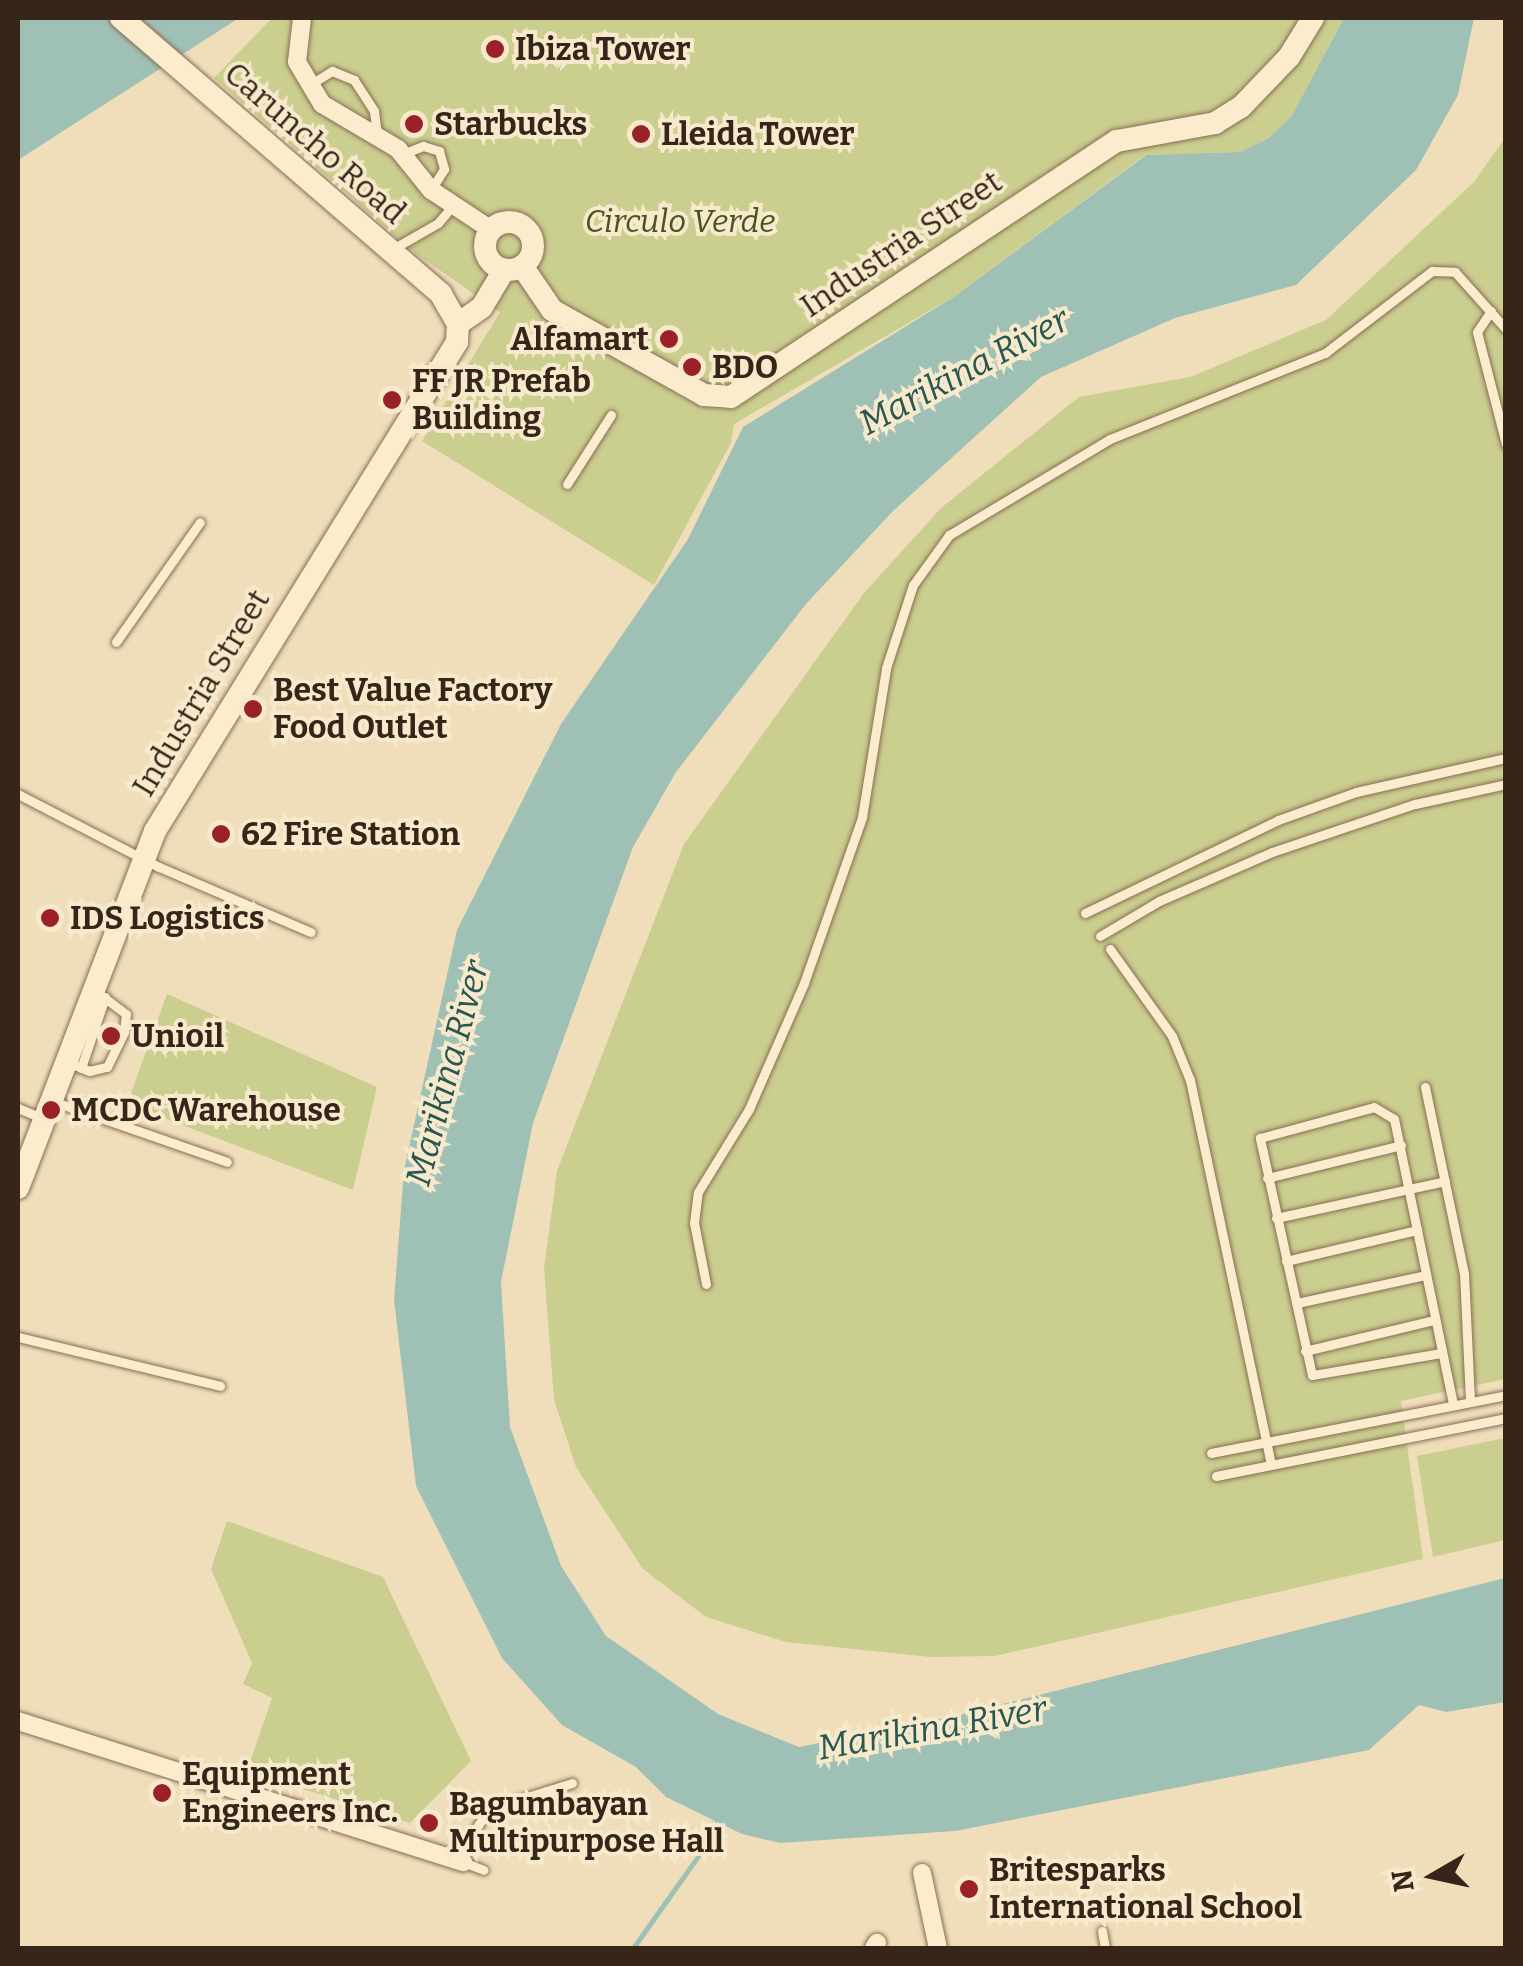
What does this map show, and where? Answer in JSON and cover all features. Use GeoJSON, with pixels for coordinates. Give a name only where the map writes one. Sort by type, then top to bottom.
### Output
{"type":"FeatureCollection","features":[{"type":"Feature","properties":{"kind":"street","name":"Caruncho Road"},"geometry":{"type":"LineString","coordinates":[[121,18],[441,294],[458,324]]}},
{"type":"Feature","properties":{"kind":"street"},"geometry":{"type":"LineString","coordinates":[[302,18],[297,62],[338,116],[378,134],[402,154],[431,190],[490,230]]}},
{"type":"Feature","properties":{"kind":"street","name":"Industria Street"},"geometry":{"type":"LineString","coordinates":[[18,1188],[48,1110],[74,1065],[144,859],[281,621],[450,359],[458,324],[482,306],[513,268],[552,310],[658,372],[719,401],[731,397],[1117,141],[1214,123],[1241,106],[1289,57],[1313,18]]}},
{"type":"Feature","properties":{"kind":"street"},"geometry":{"type":"LineString","coordinates":[[505,221],[527,229],[533,246],[513,268],[484,251],[490,230],[505,221]]}},
{"type":"Feature","properties":{"kind":"street"},"geometry":{"type":"LineString","coordinates":[[18,1721],[459,1861]]}},
{"type":"Feature","properties":{"kind":"street"},"geometry":{"type":"LineString","coordinates":[[922,1873],[938,1948]]}},
{"type":"Feature","properties":{"kind":"lane"},"geometry":{"type":"LineString","coordinates":[[311,84],[332,71],[354,80],[374,111],[378,134]]}},
{"type":"Feature","properties":{"kind":"lane"},"geometry":{"type":"LineString","coordinates":[[402,154],[424,146],[439,151],[444,169],[431,190]]}},
{"type":"Feature","properties":{"kind":"lane"},"geometry":{"type":"LineString","coordinates":[[389,251],[438,223],[453,206]]}},
{"type":"Feature","properties":{"kind":"lane"},"geometry":{"type":"LineString","coordinates":[[706,1284],[694,1223],[698,1192],[748,1109],[804,984],[862,816],[891,652],[913,585],[948,535],[1110,439],[1325,353],[1432,271],[1455,272],[1506,329]]}},
{"type":"Feature","properties":{"kind":"lane"},"geometry":{"type":"LineString","coordinates":[[1491,310],[1478,332],[1506,444]]}},
{"type":"Feature","properties":{"kind":"lane"},"geometry":{"type":"LineString","coordinates":[[567,484],[611,415]]}},
{"type":"Feature","properties":{"kind":"lane"},"geometry":{"type":"LineString","coordinates":[[116,642],[200,522]]}},
{"type":"Feature","properties":{"kind":"lane"},"geometry":{"type":"LineString","coordinates":[[1085,913],[1278,820],[1356,792],[1506,758]]}},
{"type":"Feature","properties":{"kind":"lane"},"geometry":{"type":"LineString","coordinates":[[1100,936],[1160,901],[1272,852],[1415,804],[1506,784]]}},
{"type":"Feature","properties":{"kind":"lane"},"geometry":{"type":"LineString","coordinates":[[18,794],[144,859],[311,932]]}},
{"type":"Feature","properties":{"kind":"lane"},"geometry":{"type":"LineString","coordinates":[[1110,949],[1172,1036],[1190,1080],[1271,1465]]}},
{"type":"Feature","properties":{"kind":"lane"},"geometry":{"type":"LineString","coordinates":[[74,1065],[107,1067],[124,1032],[126,1014],[100,994]]}},
{"type":"Feature","properties":{"kind":"lane"},"geometry":{"type":"LineString","coordinates":[[1425,1088],[1464,1274],[1470,1402]]}},
{"type":"Feature","properties":{"kind":"lane"},"geometry":{"type":"LineString","coordinates":[[1441,1353],[1316,1378],[1305,1351],[1260,1138],[1374,1107],[1394,1119],[1453,1405]]}},
{"type":"Feature","properties":{"kind":"lane"},"geometry":{"type":"LineString","coordinates":[[18,1108],[48,1110],[227,1162]]}},
{"type":"Feature","properties":{"kind":"lane"},"geometry":{"type":"LineString","coordinates":[[1267,1178],[1401,1145]]}},
{"type":"Feature","properties":{"kind":"lane"},"geometry":{"type":"LineString","coordinates":[[1276,1218],[1445,1181]]}},
{"type":"Feature","properties":{"kind":"lane"},"geometry":{"type":"LineString","coordinates":[[1286,1261],[1417,1230]]}},
{"type":"Feature","properties":{"kind":"lane"},"geometry":{"type":"LineString","coordinates":[[1297,1303],[1425,1275]]}},
{"type":"Feature","properties":{"kind":"lane"},"geometry":{"type":"LineString","coordinates":[[1305,1351],[1434,1320]]}},
{"type":"Feature","properties":{"kind":"lane"},"geometry":{"type":"LineString","coordinates":[[18,1336],[220,1386]]}},
{"type":"Feature","properties":{"kind":"lane"},"geometry":{"type":"LineString","coordinates":[[1211,1452],[1506,1395]]}},
{"type":"Feature","properties":{"kind":"lane"},"geometry":{"type":"LineString","coordinates":[[1216,1476],[1506,1418]]}},
{"type":"Feature","properties":{"kind":"lane"},"geometry":{"type":"LineString","coordinates":[[484,1870],[459,1861],[488,1809],[572,1783]]}},
{"type":"Feature","properties":{"kind":"lane"},"geometry":{"type":"LineString","coordinates":[[1102,1931],[1105,1948]]}},
{"type":"Feature","properties":{"kind":"green space","name":"Circulo Verde"},"geometry":{"type":"Polygon","coordinates":[[[272,18],[1344,18],[1291,117],[1269,138],[1240,152],[1145,155],[955,296],[734,424],[731,443],[654,585],[422,441],[500,312],[415,253],[214,78],[272,18]]]}},
{"type":"Feature","properties":{"kind":"green space"},"geometry":{"type":"Polygon","coordinates":[[[1505,138],[1505,1379],[1401,1401],[1423,1559],[995,1656],[931,1657],[786,1642],[706,1617],[643,1569],[576,1467],[554,1400],[544,1269],[557,1171],[684,844],[864,593],[941,508],[1079,397],[1190,377],[1326,320],[1474,182],[1505,138]]]}},
{"type":"Feature","properties":{"kind":"green space"},"geometry":{"type":"Polygon","coordinates":[[[167,994],[377,1087],[353,1190],[127,1104],[167,994]]]}},
{"type":"Feature","properties":{"kind":"green space"},"geometry":{"type":"Polygon","coordinates":[[[1505,1438],[1505,1540],[1433,1557],[1417,1456],[1505,1438]]]}},
{"type":"Feature","properties":{"kind":"green space"},"geometry":{"type":"Polygon","coordinates":[[[227,1521],[383,1577],[471,1761],[410,1823],[247,1771],[272,1698],[243,1684],[252,1663],[211,1569],[227,1521]]]}},
{"type":"Feature","properties":{"kind":"water"},"geometry":{"type":"Polygon","coordinates":[[[18,18],[239,18],[18,160],[18,18]]]}},
{"type":"Feature","properties":{"kind":"water","name":"Marikina River"},"geometry":{"type":"Polygon","coordinates":[[[1344,18],[1474,18],[1458,95],[1416,170],[1296,285],[1175,318],[1041,377],[893,511],[806,604],[676,772],[633,847],[533,1123],[501,1282],[510,1427],[561,1566],[606,1636],[718,1714],[799,1747],[959,1715],[1505,1578],[1505,1702],[1446,1712],[1419,1705],[1369,1750],[955,1831],[780,1843],[742,1834],[666,1797],[636,1767],[562,1725],[502,1658],[416,1486],[394,1300],[404,1170],[457,930],[561,724],[688,539],[743,427],[955,296],[1146,155],[1240,152],[1269,138],[1291,117],[1344,18]]]}},
{"type":"Feature","properties":{"kind":"waterway"},"geometry":{"type":"LineString","coordinates":[[633,1948],[706,1845],[716,1816]]}},
{"type":"Feature","properties":{"kind":"place","name":"Ibiza Tower"},"geometry":{"type":"Point","coordinates":[495,49]}},
{"type":"Feature","properties":{"kind":"place","name":"Starbucks"},"geometry":{"type":"Point","coordinates":[414,124]}},
{"type":"Feature","properties":{"kind":"place","name":"Lleida Tower"},"geometry":{"type":"Point","coordinates":[641,134]}},
{"type":"Feature","properties":{"kind":"place","name":"Alfamart"},"geometry":{"type":"Point","coordinates":[669,339]}},
{"type":"Feature","properties":{"kind":"place","name":"BDO"},"geometry":{"type":"Point","coordinates":[692,367]}},
{"type":"Feature","properties":{"kind":"place","name":"FF JR Prefab Building"},"geometry":{"type":"Point","coordinates":[392,400]}},
{"type":"Feature","properties":{"kind":"place","name":"Best Value Factory Food Outlet"},"geometry":{"type":"Point","coordinates":[253,709]}},
{"type":"Feature","properties":{"kind":"place","name":"62 Fire Station"},"geometry":{"type":"Point","coordinates":[221,834]}},
{"type":"Feature","properties":{"kind":"place","name":"IDS Logistics"},"geometry":{"type":"Point","coordinates":[50,918]}},
{"type":"Feature","properties":{"kind":"place","name":"Unioil"},"geometry":{"type":"Point","coordinates":[111,1036]}},
{"type":"Feature","properties":{"kind":"place","name":"MCDC Warehouse"},"geometry":{"type":"Point","coordinates":[51,1110]}},
{"type":"Feature","properties":{"kind":"place","name":"Equipment Engineers Inc."},"geometry":{"type":"Point","coordinates":[162,1793]}},
{"type":"Feature","properties":{"kind":"place","name":"Bagumbayan Multipurpose Hall"},"geometry":{"type":"Point","coordinates":[429,1823]}},
{"type":"Feature","properties":{"kind":"place","name":"Britesparks International School"},"geometry":{"type":"Point","coordinates":[969,1889]}}]}
